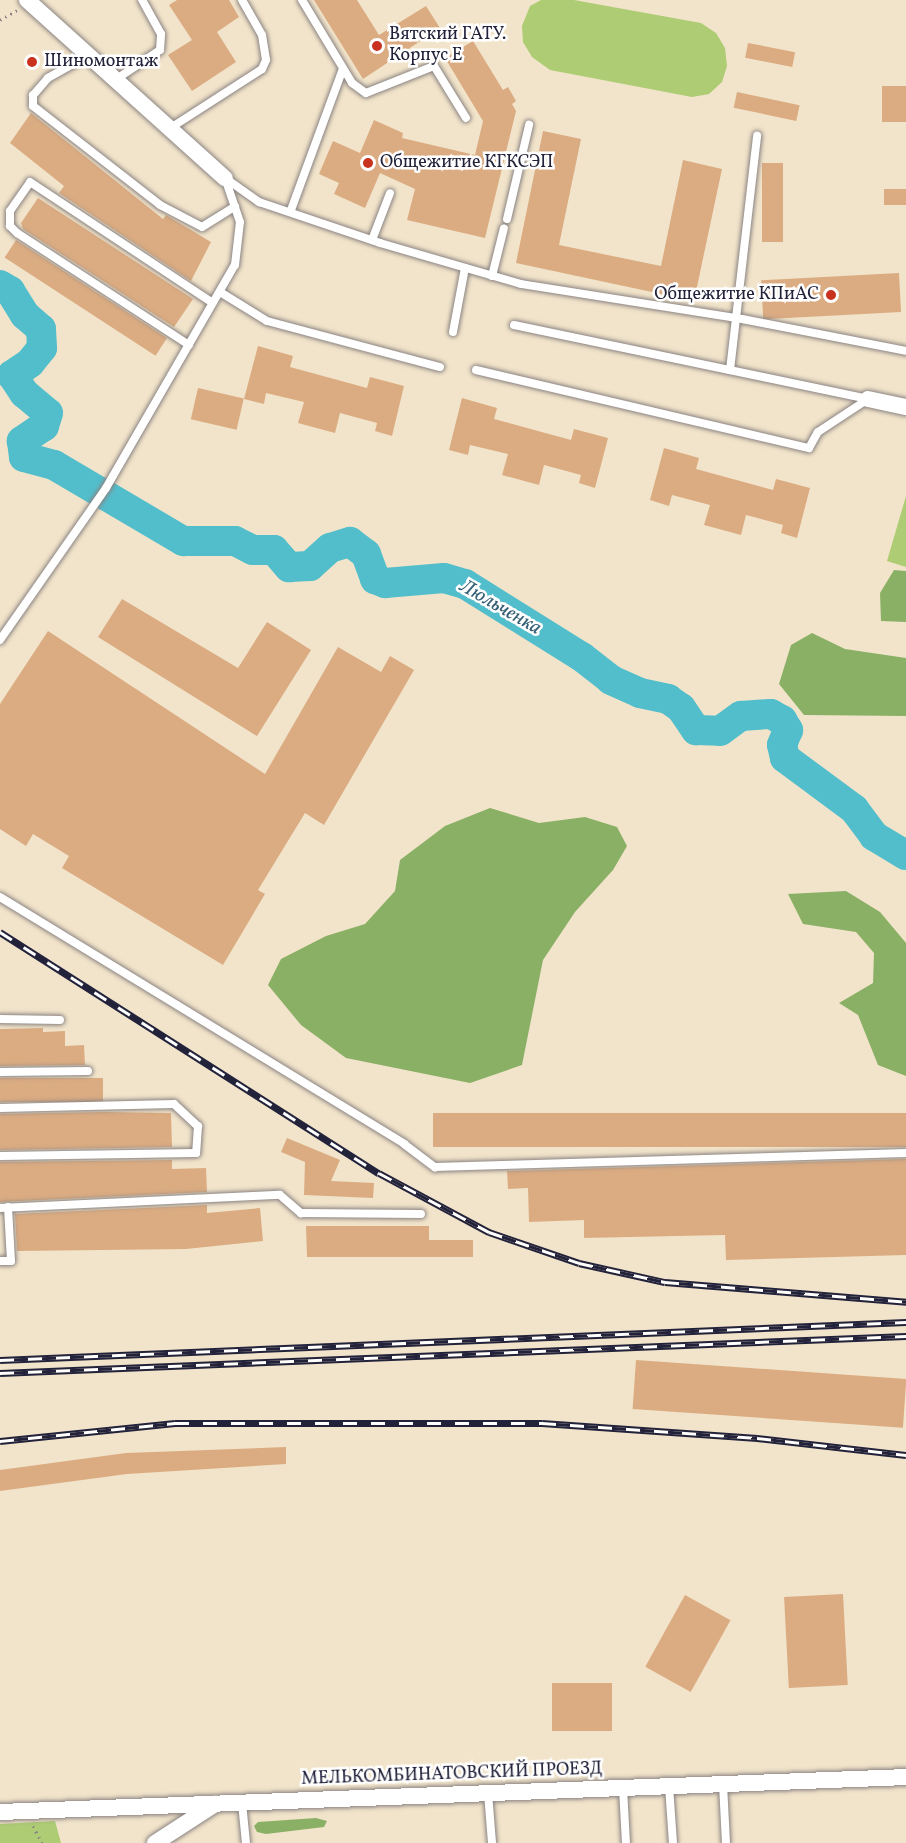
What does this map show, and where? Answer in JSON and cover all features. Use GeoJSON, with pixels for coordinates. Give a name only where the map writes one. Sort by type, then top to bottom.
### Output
{"type":"FeatureCollection","features":[{"type":"Feature","properties":{"kind":"street"},"geometry":{"type":"LineString","coordinates":[[22,4],[171,127],[225,178]]}},
{"type":"Feature","properties":{"kind":"street"},"geometry":{"type":"LineString","coordinates":[[868,399],[906,407]]}},
{"type":"Feature","properties":{"kind":"street","name":"МЕЛЬКОМБИНАТОВСКИЙ ПРОЕЗД"},"geometry":{"type":"LineString","coordinates":[[0,1812],[906,1777]]}},
{"type":"Feature","properties":{"kind":"street"},"geometry":{"type":"LineString","coordinates":[[155,1843],[215,1804]]}},
{"type":"Feature","properties":{"kind":"lane"},"geometry":{"type":"LineString","coordinates":[[114,80],[160,50],[161,34],[142,0]]}},
{"type":"Feature","properties":{"kind":"lane"},"geometry":{"type":"LineString","coordinates":[[171,127],[262,69],[266,60],[262,35],[242,0]]}},
{"type":"Feature","properties":{"kind":"lane"},"geometry":{"type":"LineString","coordinates":[[302,0],[352,83],[366,93],[434,66],[466,118]]}},
{"type":"Feature","properties":{"kind":"lane"},"geometry":{"type":"LineString","coordinates":[[87,56],[48,78],[33,95],[33,106],[160,205],[202,227],[235,206]]}},
{"type":"Feature","properties":{"kind":"lane"},"geometry":{"type":"LineString","coordinates":[[291,210],[344,69]]}},
{"type":"Feature","properties":{"kind":"lane"},"geometry":{"type":"LineString","coordinates":[[507,219],[529,125]]}},
{"type":"Feature","properties":{"kind":"lane"},"geometry":{"type":"LineString","coordinates":[[730,370],[757,136]]}},
{"type":"Feature","properties":{"kind":"lane"},"geometry":{"type":"LineString","coordinates":[[0,640],[106,489],[235,265],[240,222],[225,178]]}},
{"type":"Feature","properties":{"kind":"lane"},"geometry":{"type":"LineString","coordinates":[[225,178],[259,202],[291,210],[372,240],[521,284],[736,318],[906,351]]}},
{"type":"Feature","properties":{"kind":"lane"},"geometry":{"type":"LineString","coordinates":[[189,345],[17,233],[10,226],[10,211],[30,182],[213,303]]}},
{"type":"Feature","properties":{"kind":"lane"},"geometry":{"type":"LineString","coordinates":[[372,240],[390,193]]}},
{"type":"Feature","properties":{"kind":"lane"},"geometry":{"type":"LineString","coordinates":[[492,276],[504,228]]}},
{"type":"Feature","properties":{"kind":"lane"},"geometry":{"type":"LineString","coordinates":[[453,332],[465,268]]}},
{"type":"Feature","properties":{"kind":"lane"},"geometry":{"type":"LineString","coordinates":[[220,292],[267,321],[440,367]]}},
{"type":"Feature","properties":{"kind":"lane"},"geometry":{"type":"LineString","coordinates":[[514,325],[868,399]]}},
{"type":"Feature","properties":{"kind":"lane"},"geometry":{"type":"LineString","coordinates":[[476,370],[809,448],[818,432],[868,399]]}},
{"type":"Feature","properties":{"kind":"lane"},"geometry":{"type":"LineString","coordinates":[[0,897],[394,1137],[435,1167],[906,1153]]}},
{"type":"Feature","properties":{"kind":"lane"},"geometry":{"type":"LineString","coordinates":[[0,1019],[60,1020]]}},
{"type":"Feature","properties":{"kind":"lane"},"geometry":{"type":"LineString","coordinates":[[0,1072],[88,1071]]}},
{"type":"Feature","properties":{"kind":"lane"},"geometry":{"type":"LineString","coordinates":[[0,1108],[174,1104],[198,1126],[196,1153],[0,1156]]}},
{"type":"Feature","properties":{"kind":"lane"},"geometry":{"type":"LineString","coordinates":[[0,1261],[11,1261],[4,1208],[280,1195],[301,1213],[421,1214]]}},
{"type":"Feature","properties":{"kind":"lane"},"geometry":{"type":"LineString","coordinates":[[723,1784],[726,1843]]}},
{"type":"Feature","properties":{"kind":"lane"},"geometry":{"type":"LineString","coordinates":[[669,1786],[673,1843]]}},
{"type":"Feature","properties":{"kind":"lane"},"geometry":{"type":"LineString","coordinates":[[623,1788],[626,1843]]}},
{"type":"Feature","properties":{"kind":"lane"},"geometry":{"type":"LineString","coordinates":[[488,1793],[492,1843]]}},
{"type":"Feature","properties":{"kind":"lane"},"geometry":{"type":"LineString","coordinates":[[242,1803],[246,1843]]}},
{"type":"Feature","properties":{"kind":"path"},"geometry":{"type":"LineString","coordinates":[[0,20],[22,4]]}},
{"type":"Feature","properties":{"kind":"green space"},"geometry":{"type":"Polygon","coordinates":[[[541,0],[574,0],[701,23],[716,33],[725,48],[727,66],[722,82],[709,94],[692,97],[550,70],[532,57],[523,42],[522,26],[530,6],[541,0]]]}},
{"type":"Feature","properties":{"kind":"green space"},"geometry":{"type":"Polygon","coordinates":[[[906,496],[906,567],[887,561],[906,496]]]}},
{"type":"Feature","properties":{"kind":"green space"},"geometry":{"type":"Polygon","coordinates":[[[894,570],[906,571],[906,622],[881,621],[880,593],[894,570]]]}},
{"type":"Feature","properties":{"kind":"green space"},"geometry":{"type":"Polygon","coordinates":[[[812,633],[845,649],[906,658],[906,716],[804,715],[779,684],[791,645],[812,633]]]}},
{"type":"Feature","properties":{"kind":"green space"},"geometry":{"type":"Polygon","coordinates":[[[490,808],[539,823],[585,817],[617,827],[627,846],[613,870],[575,912],[543,960],[522,1065],[470,1083],[346,1058],[301,1025],[268,985],[281,959],[326,936],[365,924],[395,891],[400,860],[445,826],[490,808]]]}},
{"type":"Feature","properties":{"kind":"green space"},"geometry":{"type":"Polygon","coordinates":[[[846,891],[880,912],[906,943],[906,1076],[878,1065],[858,1015],[839,1003],[873,983],[874,953],[856,932],[803,924],[788,894],[846,891]]]}},
{"type":"Feature","properties":{"kind":"green space"},"geometry":{"type":"Polygon","coordinates":[[[316,1818],[327,1821],[324,1827],[266,1834],[257,1832],[254,1826],[258,1822],[316,1818]]]}},
{"type":"Feature","properties":{"kind":"green space"},"geometry":{"type":"Polygon","coordinates":[[[55,1821],[61,1843],[0,1843],[0,1824],[55,1821]]]}},
{"type":"Feature","properties":{"kind":"building"},"geometry":{"type":"Polygon","coordinates":[[[177,0],[229,0],[239,17],[217,32],[236,62],[192,91],[168,55],[192,40],[169,5],[177,0]]]}},
{"type":"Feature","properties":{"kind":"building","name":"Вятский ГАТУ. Корпус Е"},"geometry":{"type":"Polygon","coordinates":[[[314,0],[357,0],[379,35],[426,6],[440,28],[363,79],[314,0]]]}},
{"type":"Feature","properties":{"kind":"building"},"geometry":{"type":"Polygon","coordinates":[[[473,41],[503,90],[508,87],[516,101],[512,104],[516,111],[485,238],[407,220],[415,189],[380,173],[365,208],[334,194],[339,183],[319,174],[333,141],[360,153],[374,120],[403,133],[402,138],[475,155],[483,121],[445,58],[473,41]]]}},
{"type":"Feature","properties":{"kind":"building"},"geometry":{"type":"Polygon","coordinates":[[[748,43],[795,52],[792,67],[745,58],[748,43]]]}},
{"type":"Feature","properties":{"kind":"building"},"geometry":{"type":"Polygon","coordinates":[[[882,86],[906,86],[906,122],[882,122],[882,86]]]}},
{"type":"Feature","properties":{"kind":"building"},"geometry":{"type":"Polygon","coordinates":[[[737,92],[800,105],[796,121],[734,108],[737,92]]]}},
{"type":"Feature","properties":{"kind":"building"},"geometry":{"type":"Polygon","coordinates":[[[31,113],[163,219],[166,215],[211,242],[191,281],[59,193],[64,186],[10,143],[31,113]]]}},
{"type":"Feature","properties":{"kind":"building"},"geometry":{"type":"Polygon","coordinates":[[[543,131],[581,139],[559,245],[661,266],[683,160],[722,169],[694,301],[516,263],[543,131]]]}},
{"type":"Feature","properties":{"kind":"building"},"geometry":{"type":"Polygon","coordinates":[[[762,163],[783,163],[783,242],[762,242],[762,163]]]}},
{"type":"Feature","properties":{"kind":"building"},"geometry":{"type":"Polygon","coordinates":[[[884,189],[906,189],[906,205],[884,205],[884,189]]]}},
{"type":"Feature","properties":{"kind":"building"},"geometry":{"type":"Polygon","coordinates":[[[38,198],[193,299],[174,327],[23,229],[21,223],[38,198]]]}},
{"type":"Feature","properties":{"kind":"building"},"geometry":{"type":"Polygon","coordinates":[[[16,240],[167,338],[156,356],[5,258],[16,240]]]}},
{"type":"Feature","properties":{"kind":"building","name":"Общежитие КПиАС"},"geometry":{"type":"Polygon","coordinates":[[[899,273],[901,312],[763,319],[761,280],[899,273]]]}},
{"type":"Feature","properties":{"kind":"building"},"geometry":{"type":"Polygon","coordinates":[[[258,346],[293,356],[290,367],[367,388],[370,377],[404,386],[392,436],[375,431],[377,423],[340,413],[335,433],[298,423],[304,402],[266,393],[264,404],[244,399],[258,346]]]}},
{"type":"Feature","properties":{"kind":"building"},"geometry":{"type":"Polygon","coordinates":[[[198,388],[244,399],[237,430],[191,419],[198,388]]]}},
{"type":"Feature","properties":{"kind":"building"},"geometry":{"type":"Polygon","coordinates":[[[462,398],[497,408],[494,419],[571,440],[574,429],[608,438],[595,488],[579,483],[581,475],[544,465],[539,485],[502,475],[508,454],[470,445],[468,455],[449,450],[462,398]]]}},
{"type":"Feature","properties":{"kind":"building"},"geometry":{"type":"Polygon","coordinates":[[[664,448],[699,458],[696,469],[773,490],[776,479],[810,488],[797,538],[781,533],[783,525],[746,515],[741,535],[704,525],[710,505],[672,495],[669,506],[650,500],[664,448]]]}},
{"type":"Feature","properties":{"kind":"building"},"geometry":{"type":"Polygon","coordinates":[[[122,599],[238,668],[267,622],[311,650],[257,736],[98,637],[122,599]]]}},
{"type":"Feature","properties":{"kind":"building"},"geometry":{"type":"Polygon","coordinates":[[[48,631],[265,774],[338,647],[381,672],[390,656],[414,670],[324,825],[305,813],[258,890],[265,894],[223,965],[62,868],[69,856],[33,834],[26,846],[0,829],[0,704],[48,631]]]}},
{"type":"Feature","properties":{"kind":"building"},"geometry":{"type":"Polygon","coordinates":[[[43,1028],[43,1032],[65,1031],[65,1046],[84,1045],[85,1065],[0,1066],[0,1029],[43,1028]]]}},
{"type":"Feature","properties":{"kind":"building"},"geometry":{"type":"Polygon","coordinates":[[[0,1078],[103,1078],[103,1102],[0,1102],[0,1078]]]}},
{"type":"Feature","properties":{"kind":"building"},"geometry":{"type":"Polygon","coordinates":[[[171,1113],[172,1147],[0,1150],[0,1114],[171,1113]]]}},
{"type":"Feature","properties":{"kind":"building"},"geometry":{"type":"Polygon","coordinates":[[[433,1113],[906,1113],[906,1147],[433,1147],[433,1113]]]}},
{"type":"Feature","properties":{"kind":"building"},"geometry":{"type":"Polygon","coordinates":[[[287,1138],[340,1160],[331,1181],[374,1183],[373,1198],[304,1195],[305,1162],[281,1152],[287,1138]]]}},
{"type":"Feature","properties":{"kind":"building"},"geometry":{"type":"Polygon","coordinates":[[[906,1159],[906,1255],[726,1260],[725,1235],[584,1238],[584,1220],[529,1222],[528,1188],[508,1189],[507,1171],[906,1159]]]}},
{"type":"Feature","properties":{"kind":"building"},"geometry":{"type":"Polygon","coordinates":[[[172,1160],[172,1169],[206,1168],[207,1192],[0,1202],[0,1162],[172,1160]]]}},
{"type":"Feature","properties":{"kind":"building"},"geometry":{"type":"Polygon","coordinates":[[[207,1205],[207,1213],[260,1208],[263,1241],[186,1249],[17,1251],[15,1214],[207,1205]]]}},
{"type":"Feature","properties":{"kind":"building"},"geometry":{"type":"Polygon","coordinates":[[[306,1226],[429,1226],[429,1240],[473,1240],[473,1257],[307,1257],[306,1226]]]}},
{"type":"Feature","properties":{"kind":"building"},"geometry":{"type":"Polygon","coordinates":[[[636,1360],[906,1379],[903,1428],[633,1409],[636,1360]]]}},
{"type":"Feature","properties":{"kind":"building"},"geometry":{"type":"Polygon","coordinates":[[[286,1447],[286,1464],[127,1474],[0,1491],[0,1470],[126,1453],[286,1447]]]}},
{"type":"Feature","properties":{"kind":"building"},"geometry":{"type":"Polygon","coordinates":[[[843,1594],[848,1685],[789,1688],[784,1597],[843,1594]]]}},
{"type":"Feature","properties":{"kind":"building"},"geometry":{"type":"Polygon","coordinates":[[[685,1595],[730,1620],[691,1692],[645,1667],[685,1595]]]}},
{"type":"Feature","properties":{"kind":"building"},"geometry":{"type":"Polygon","coordinates":[[[552,1683],[612,1683],[612,1731],[552,1731],[552,1683]]]}},
{"type":"Feature","properties":{"kind":"waterway","name":"Люльченка"},"geometry":{"type":"LineString","coordinates":[[0,285],[10,291],[25,315],[41,329],[42,348],[30,363],[12,375],[24,393],[48,413],[44,426],[22,441],[24,457],[54,465],[183,541],[235,541],[253,550],[274,550],[289,567],[310,566],[330,548],[350,542],[366,554],[375,579],[385,583],[444,578],[465,584],[582,657],[611,680],[640,693],[668,699],[681,708],[696,730],[720,731],[741,716],[771,714],[782,720],[788,730],[782,745],[785,758],[854,809],[874,836],[906,855]]}},
{"type":"Feature","properties":{"kind":"railway"},"geometry":{"type":"LineString","coordinates":[[0,932],[379,1173],[489,1232],[579,1263],[665,1282],[906,1302]]}},
{"type":"Feature","properties":{"kind":"railway"},"geometry":{"type":"LineString","coordinates":[[0,1360],[906,1322]]}},
{"type":"Feature","properties":{"kind":"railway"},"geometry":{"type":"LineString","coordinates":[[0,1373],[906,1336]]}},
{"type":"Feature","properties":{"kind":"railway"},"geometry":{"type":"LineString","coordinates":[[0,1441],[175,1423],[542,1423],[757,1438],[906,1455]]}},
{"type":"Feature","properties":{"kind":"place","name":"Вятский ГАТУ. Корпус Е"},"geometry":{"type":"Point","coordinates":[377,46]}},
{"type":"Feature","properties":{"kind":"place","name":"Шиномонтаж"},"geometry":{"type":"Point","coordinates":[32,62]}},
{"type":"Feature","properties":{"kind":"place","name":"Общежитие КГКСЭП"},"geometry":{"type":"Point","coordinates":[368,163]}},
{"type":"Feature","properties":{"kind":"place","name":"Общежитие КПиАС"},"geometry":{"type":"Point","coordinates":[831,295]}}]}
